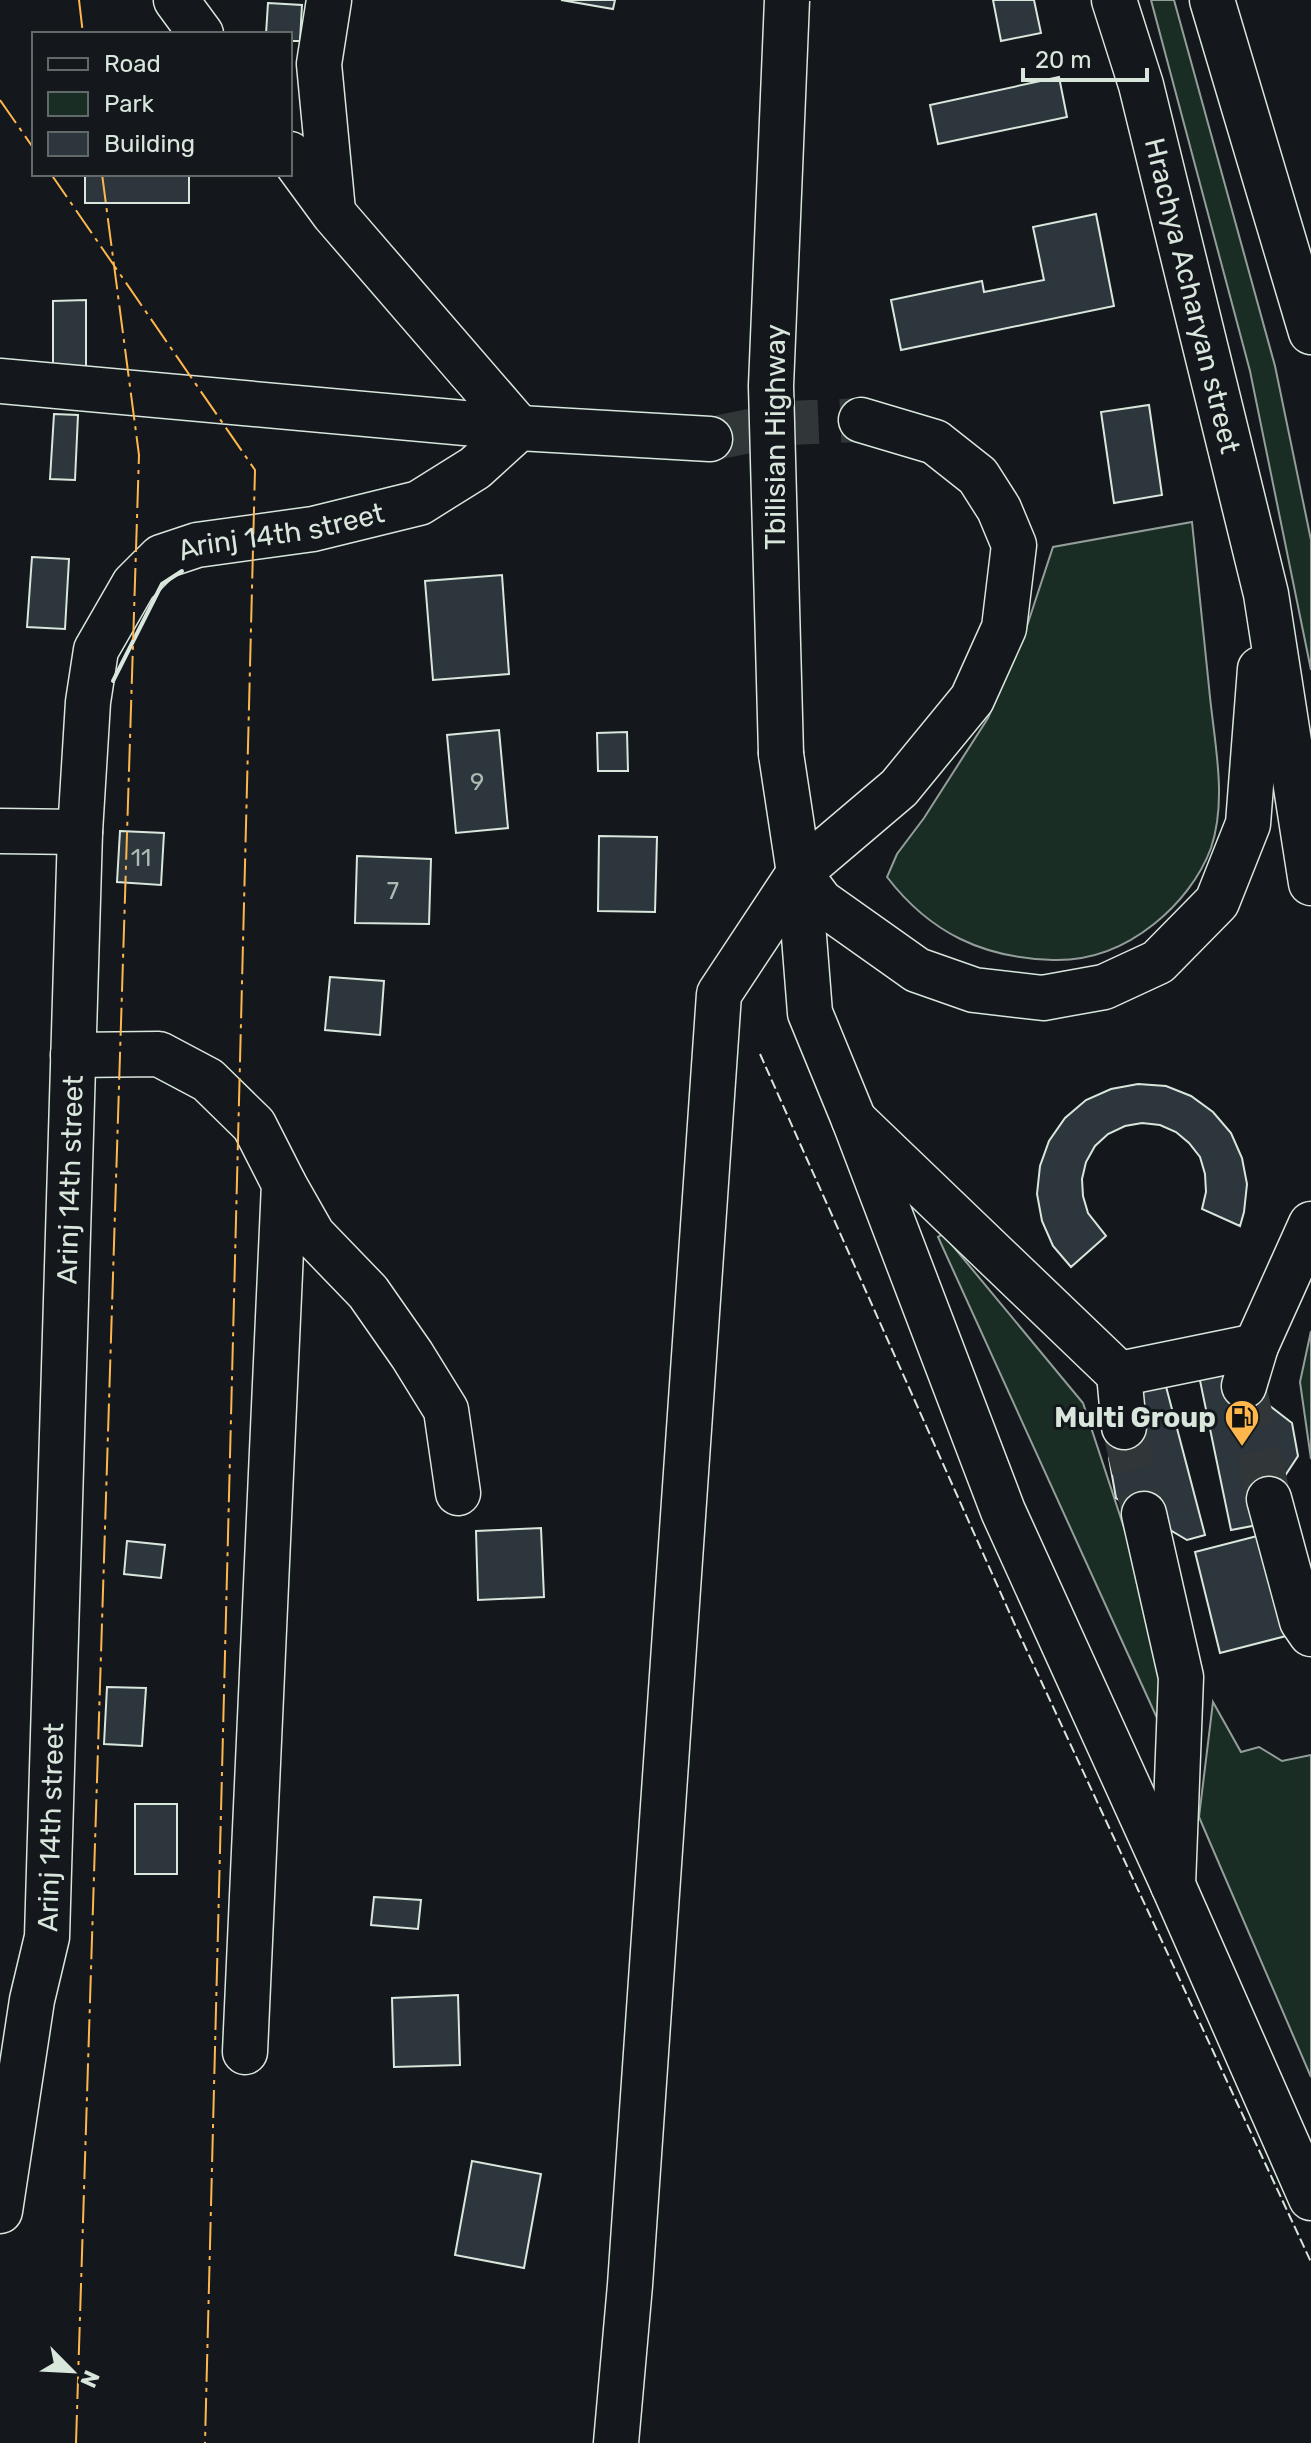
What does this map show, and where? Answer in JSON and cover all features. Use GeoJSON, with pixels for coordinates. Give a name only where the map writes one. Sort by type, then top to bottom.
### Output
{"type":"FeatureCollection","features":[{"type":"Feature","properties":{"kind":"main road"},"geometry":{"type":"LineString","coordinates":[[176,0],[200,32]]}},
{"type":"Feature","properties":{"kind":"main road"},"geometry":{"type":"LineString","coordinates":[[329,0],[319,64],[334,214]]}},
{"type":"Feature","properties":{"kind":"main road","name":"Tbilisian Highway"},"geometry":{"type":"LineString","coordinates":[[787,0],[771,386],[781,754],[799,873],[810,1013],[1003,1511],[1311,2198]]}},
{"type":"Feature","properties":{"kind":"main road","name":"Hrachya Acharyan street"},"geometry":{"type":"LineString","coordinates":[[1114,0],[1141,85],[1266,594]]}},
{"type":"Feature","properties":{"kind":"main road"},"geometry":{"type":"LineString","coordinates":[[1212,0],[1311,332]]}},
{"type":"Feature","properties":{"kind":"main road"},"geometry":{"type":"LineString","coordinates":[[292,157],[334,214],[519,428]]}},
{"type":"Feature","properties":{"kind":"main road"},"geometry":{"type":"LineString","coordinates":[[0,381],[519,428],[710,439]]}},
{"type":"Feature","properties":{"kind":"main road"},"geometry":{"type":"LineString","coordinates":[[616,2443],[630,2285],[719,994],[799,873],[899,788],[972,699],[1004,628],[1014,545],[999,509],[978,476],[935,442],[861,420]]}},
{"type":"Feature","properties":{"kind":"main road","name":"Arinj 14th street"},"geometry":{"type":"LineString","coordinates":[[0,2211],[16,2000],[47,1937],[80,832],[88,702],[96,650],[134,584],[161,557],[197,545],[313,529],[419,503],[475,468],[519,428]]}},
{"type":"Feature","properties":{"kind":"main road"},"geometry":{"type":"LineString","coordinates":[[799,873],[821,902],[917,970],[974,990],[1043,998],[1104,987],[1158,962],[1217,902],[1248,824],[1266,594]]}},
{"type":"Feature","properties":{"kind":"main road"},"geometry":{"type":"LineString","coordinates":[[1266,594],[1311,883]]}},
{"type":"Feature","properties":{"kind":"main road"},"geometry":{"type":"LineString","coordinates":[[0,831],[80,832]]}},
{"type":"Feature","properties":{"kind":"main road"},"geometry":{"type":"LineString","coordinates":[[73,1055],[159,1054],[208,1080],[254,1125],[313,1235],[368,1292],[446,1410],[458,1493]]}},
{"type":"Feature","properties":{"kind":"main road"},"geometry":{"type":"LineString","coordinates":[[854,1120],[1119,1374],[1124,1427]]}},
{"type":"Feature","properties":{"kind":"main road"},"geometry":{"type":"LineString","coordinates":[[245,2052],[284,1184]]}},
{"type":"Feature","properties":{"kind":"main road"},"geometry":{"type":"LineString","coordinates":[[1119,1374],[1250,1366],[1311,1224]]}},
{"type":"Feature","properties":{"kind":"main road"},"geometry":{"type":"LineString","coordinates":[[1269,1499],[1302,1621],[1311,1634]]}},
{"type":"Feature","properties":{"kind":"main road"},"geometry":{"type":"LineString","coordinates":[[1144,1514],[1181,1677],[1173,1885]]}},
{"type":"Feature","properties":{"kind":"green space"},"geometry":{"type":"Polygon","coordinates":[[[1151,0],[1174,0],[1275,366],[1311,540],[1311,670],[1250,371],[1151,0]]]}},
{"type":"Feature","properties":{"kind":"green space"},"geometry":{"type":"Polygon","coordinates":[[[1192,522],[1219,792],[1216,830],[1206,859],[1187,890],[1154,924],[1119,946],[1094,955],[1067,960],[1028,958],[981,948],[960,939],[921,913],[887,877],[897,854],[924,818],[988,718],[1025,632],[1053,547],[1192,522]]]}},
{"type":"Feature","properties":{"kind":"green space"},"geometry":{"type":"Polygon","coordinates":[[[943,1234],[1083,1403],[1156,1625],[1161,1707],[1157,1718],[938,1237],[943,1234]]]}},
{"type":"Feature","properties":{"kind":"green space"},"geometry":{"type":"Polygon","coordinates":[[[1311,1331],[1311,1459],[1300,1382],[1311,1331]]]}},
{"type":"Feature","properties":{"kind":"green space"},"geometry":{"type":"Polygon","coordinates":[[[1213,1702],[1241,1752],[1259,1747],[1282,1761],[1311,1755],[1311,2077],[1199,1817],[1213,1702]]]}},
{"type":"Feature","properties":{"kind":"building"},"geometry":{"type":"Polygon","coordinates":[[[561,0],[615,0],[613,9],[561,0]]]}},
{"type":"Feature","properties":{"kind":"building"},"geometry":{"type":"Polygon","coordinates":[[[993,0],[1034,0],[1041,33],[1001,41],[993,0]]]}},
{"type":"Feature","properties":{"kind":"building"},"geometry":{"type":"Polygon","coordinates":[[[268,3],[302,5],[300,41],[292,41],[292,32],[266,32],[268,3]]]}},
{"type":"Feature","properties":{"kind":"building"},"geometry":{"type":"Polygon","coordinates":[[[1059,77],[1067,117],[938,144],[930,105],[1059,77]]]}},
{"type":"Feature","properties":{"kind":"building"},"geometry":{"type":"Polygon","coordinates":[[[85,176],[189,176],[189,203],[85,203],[85,176]]]}},
{"type":"Feature","properties":{"kind":"building"},"geometry":{"type":"Polygon","coordinates":[[[1096,214],[1114,306],[901,350],[891,300],[982,281],[984,292],[1044,280],[1033,227],[1096,214]]]}},
{"type":"Feature","properties":{"kind":"building"},"geometry":{"type":"Polygon","coordinates":[[[86,300],[86,368],[53,368],[53,301],[86,300]]]}},
{"type":"Feature","properties":{"kind":"building"},"geometry":{"type":"Polygon","coordinates":[[[1149,405],[1162,495],[1114,503],[1101,412],[1149,405]]]}},
{"type":"Feature","properties":{"kind":"building"},"geometry":{"type":"Polygon","coordinates":[[[54,414],[78,415],[75,480],[50,479],[54,414]]]}},
{"type":"Feature","properties":{"kind":"building"},"geometry":{"type":"Polygon","coordinates":[[[32,557],[69,559],[65,629],[27,627],[32,557]]]}},
{"type":"Feature","properties":{"kind":"building"},"geometry":{"type":"Polygon","coordinates":[[[502,575],[509,674],[433,680],[425,581],[502,575]]]}},
{"type":"Feature","properties":{"kind":"building"},"geometry":{"type":"Polygon","coordinates":[[[499,730],[508,828],[456,833],[447,735],[499,730]]]}},
{"type":"Feature","properties":{"kind":"building"},"geometry":{"type":"Polygon","coordinates":[[[627,732],[628,771],[598,771],[597,733],[627,732]]]}},
{"type":"Feature","properties":{"kind":"building"},"geometry":{"type":"Polygon","coordinates":[[[120,831],[164,833],[161,885],[117,882],[120,831]]]}},
{"type":"Feature","properties":{"kind":"building"},"geometry":{"type":"Polygon","coordinates":[[[599,836],[657,837],[655,912],[598,911],[599,836]]]}},
{"type":"Feature","properties":{"kind":"building"},"geometry":{"type":"Polygon","coordinates":[[[357,856],[431,859],[429,924],[355,923],[357,856]]]}},
{"type":"Feature","properties":{"kind":"building"},"geometry":{"type":"Polygon","coordinates":[[[330,977],[384,981],[380,1035],[325,1030],[330,977]]]}},
{"type":"Feature","properties":{"kind":"building"},"geometry":{"type":"Polygon","coordinates":[[[1138,1084],[1166,1086],[1191,1096],[1213,1112],[1231,1133],[1242,1158],[1247,1184],[1240,1226],[1202,1209],[1206,1192],[1205,1174],[1200,1157],[1189,1143],[1176,1132],[1160,1125],[1142,1123],[1125,1126],[1108,1134],[1095,1146],[1086,1162],[1082,1179],[1083,1196],[1088,1213],[1106,1236],[1071,1267],[1053,1246],[1042,1221],[1037,1194],[1040,1166],[1049,1141],[1065,1118],[1086,1100],[1111,1089],[1138,1084]]]}},
{"type":"Feature","properties":{"kind":"building"},"geometry":{"type":"Polygon","coordinates":[[[1217,1365],[1292,1423],[1298,1456],[1252,1526],[1231,1530],[1198,1371],[1217,1365]]]}},
{"type":"Feature","properties":{"kind":"building"},"geometry":{"type":"Polygon","coordinates":[[[1163,1375],[1205,1535],[1187,1540],[1116,1498],[1109,1458],[1146,1382],[1163,1375]]]}},
{"type":"Feature","properties":{"kind":"building"},"geometry":{"type":"Polygon","coordinates":[[[541,1528],[544,1597],[478,1600],[476,1531],[541,1528]]]}},
{"type":"Feature","properties":{"kind":"building"},"geometry":{"type":"Polygon","coordinates":[[[1265,1534],[1290,1635],[1220,1653],[1195,1552],[1265,1534]]]}},
{"type":"Feature","properties":{"kind":"building"},"geometry":{"type":"Polygon","coordinates":[[[127,1541],[165,1545],[161,1578],[124,1574],[127,1541]]]}},
{"type":"Feature","properties":{"kind":"building"},"geometry":{"type":"Polygon","coordinates":[[[107,1687],[146,1688],[142,1746],[104,1744],[107,1687]]]}},
{"type":"Feature","properties":{"kind":"building"},"geometry":{"type":"Polygon","coordinates":[[[135,1804],[177,1804],[177,1874],[135,1874],[135,1804]]]}},
{"type":"Feature","properties":{"kind":"building"},"geometry":{"type":"Polygon","coordinates":[[[374,1897],[421,1900],[418,1929],[371,1925],[374,1897]]]}},
{"type":"Feature","properties":{"kind":"building"},"geometry":{"type":"Polygon","coordinates":[[[458,1995],[460,2065],[394,2067],[392,1998],[458,1995]]]}},
{"type":"Feature","properties":{"kind":"building"},"geometry":{"type":"Polygon","coordinates":[[[472,2161],[541,2174],[524,2268],[455,2255],[472,2161]]]}},
{"type":"Feature","properties":{"kind":"tunnel"},"geometry":{"type":"LineString","coordinates":[[710,439],[789,423],[861,420]]}},
{"type":"Feature","properties":{"kind":"tunnel"},"geometry":{"type":"LineString","coordinates":[[1244,1386],[1269,1499]]}},
{"type":"Feature","properties":{"kind":"tunnel"},"geometry":{"type":"LineString","coordinates":[[1124,1427],[1144,1514]]}},
{"type":"Feature","properties":{"kind":"fence"},"geometry":{"type":"LineString","coordinates":[[760,1054],[1015,1625],[1311,2262]]}},
{"type":"Feature","properties":{"kind":"wall"},"geometry":{"type":"LineString","coordinates":[[113,681],[162,584],[182,571]]}},
{"type":"Feature","properties":{"kind":"power"},"geometry":{"type":"LineString","coordinates":[[79,0],[83,32]]}},
{"type":"Feature","properties":{"kind":"power"},"geometry":{"type":"LineString","coordinates":[[0,100],[32,146]]}},
{"type":"Feature","properties":{"kind":"power"},"geometry":{"type":"LineString","coordinates":[[52,176],[255,470],[205,2443]]}},
{"type":"Feature","properties":{"kind":"power"},"geometry":{"type":"LineString","coordinates":[[76,2443],[139,455],[102,176]]}},
{"type":"Feature","properties":{"kind":"place","name":"Multi Group"},"geometry":{"type":"Point","coordinates":[1242,1448]}}]}
